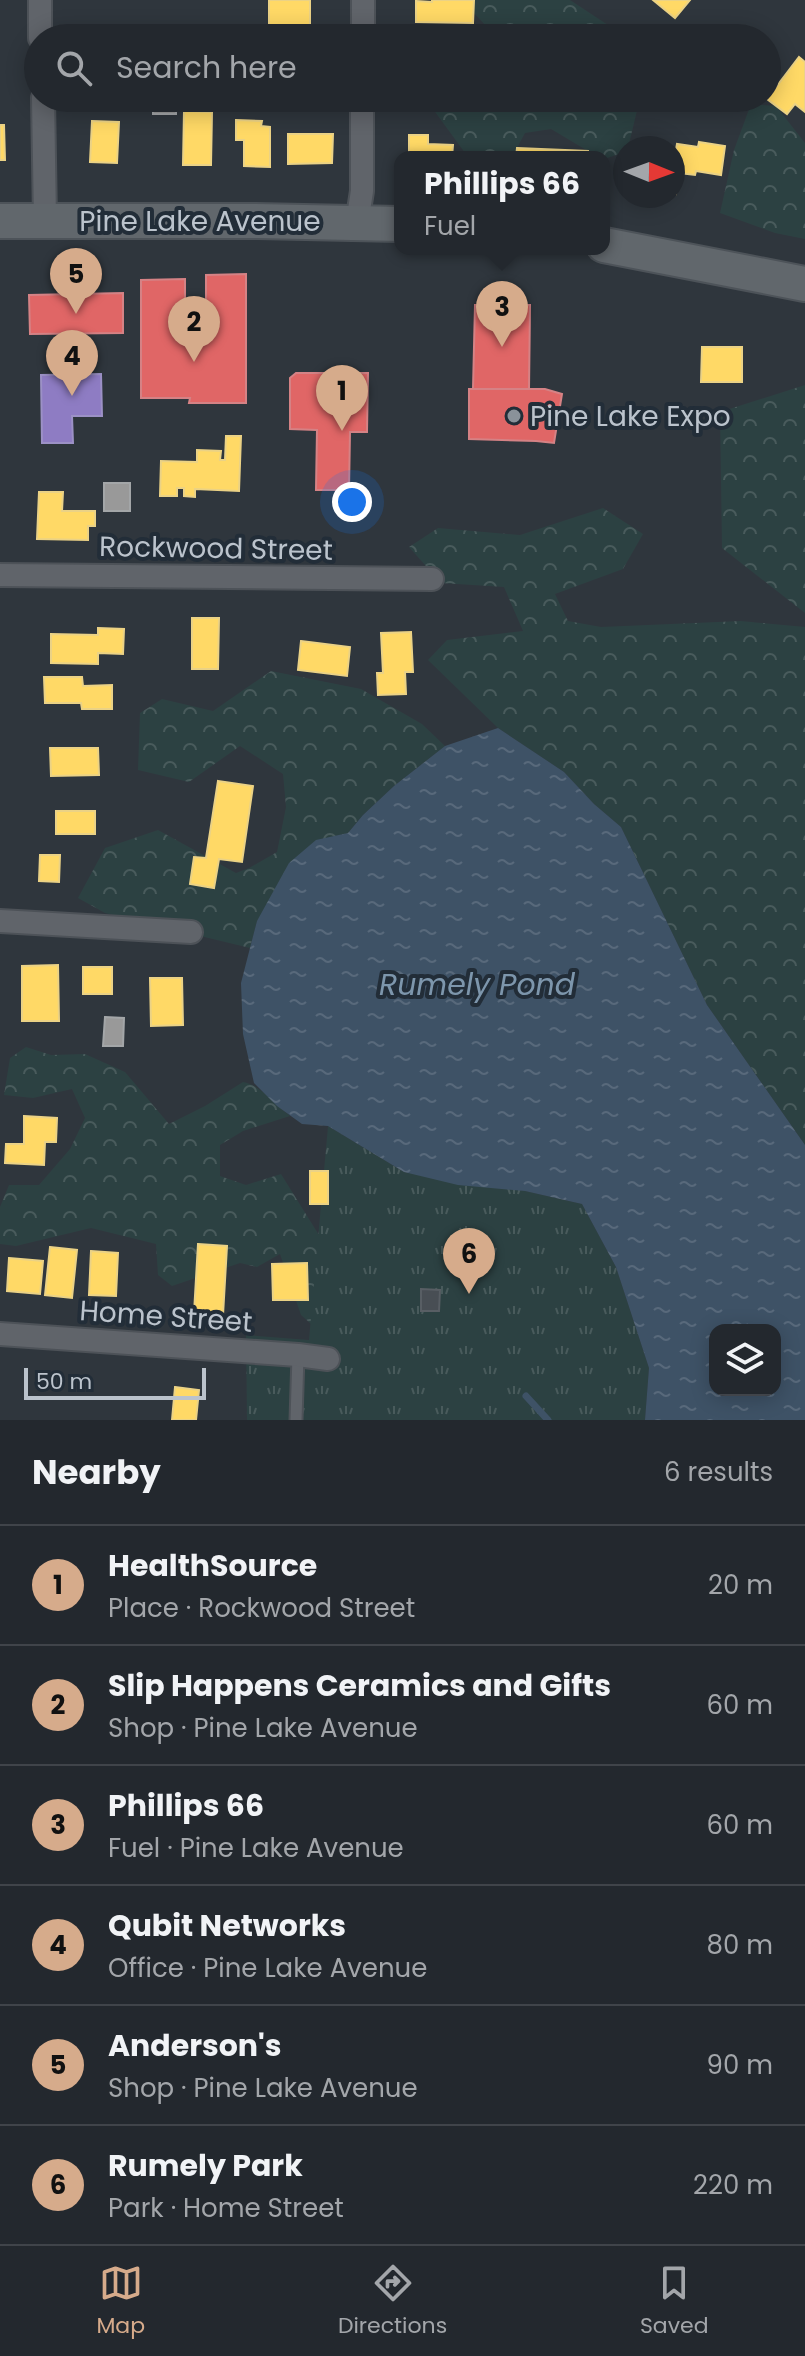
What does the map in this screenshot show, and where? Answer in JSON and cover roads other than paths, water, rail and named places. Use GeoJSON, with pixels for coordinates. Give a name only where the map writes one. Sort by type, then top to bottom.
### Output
{"type":"FeatureCollection","features":[{"type":"Feature","properties":{"kind":"main road","name":"Pine Lake Avenue"},"geometry":{"type":"LineString","coordinates":[[0,221],[394,224]]}},
{"type":"Feature","properties":{"kind":"main road"},"geometry":{"type":"LineString","coordinates":[[610,246],[805,284]]}},
{"type":"Feature","properties":{"kind":"street"},"geometry":{"type":"LineString","coordinates":[[40,0],[40,24]]}},
{"type":"Feature","properties":{"kind":"street"},"geometry":{"type":"LineString","coordinates":[[363,0],[363,24]]}},
{"type":"Feature","properties":{"kind":"street"},"geometry":{"type":"LineString","coordinates":[[43,112],[45,220]]}},
{"type":"Feature","properties":{"kind":"street"},"geometry":{"type":"LineString","coordinates":[[357,223],[362,191],[362,112]]}},
{"type":"Feature","properties":{"kind":"street","name":"Rockwood Street"},"geometry":{"type":"LineString","coordinates":[[0,575],[432,579]]}},
{"type":"Feature","properties":{"kind":"street"},"geometry":{"type":"LineString","coordinates":[[0,921],[191,932]]}},
{"type":"Feature","properties":{"kind":"street","name":"Home Street"},"geometry":{"type":"LineString","coordinates":[[0,1334],[328,1359]]}},
{"type":"Feature","properties":{"kind":"lane"},"geometry":{"type":"LineString","coordinates":[[296,1420],[298,1355]]}},
{"type":"Feature","properties":{"kind":"water","name":"Rumely Pond"},"geometry":{"type":"Polygon","coordinates":[[[498,728],[564,772],[621,827],[707,1005],[805,1145],[805,1420],[645,1420],[649,1368],[616,1267],[582,1204],[525,1191],[458,1185],[404,1172],[328,1126],[302,1124],[277,1106],[254,1083],[243,1034],[241,983],[257,921],[289,863],[316,840],[348,833],[394,786],[445,746],[498,728]]]}},
{"type":"Feature","properties":{"kind":"waterway"},"geometry":{"type":"LineString","coordinates":[[526,1396],[548,1420]]}},
{"type":"Feature","properties":{"kind":"place","name":"Anderson's"},"geometry":{"type":"Point","coordinates":[76,314]}},
{"type":"Feature","properties":{"kind":"place","name":"Phillips 66"},"geometry":{"type":"Point","coordinates":[502,347]}},
{"type":"Feature","properties":{"kind":"place","name":"Slip Happens Ceramics and Gifts"},"geometry":{"type":"Point","coordinates":[194,362]}},
{"type":"Feature","properties":{"kind":"place","name":"Qubit Networks"},"geometry":{"type":"Point","coordinates":[72,396]}},
{"type":"Feature","properties":{"kind":"place","name":"Pine Lake Expo"},"geometry":{"type":"Point","coordinates":[514,416]}},
{"type":"Feature","properties":{"kind":"place","name":"HealthSource"},"geometry":{"type":"Point","coordinates":[342,431]}},
{"type":"Feature","properties":{"kind":"place","name":"Rumely Park"},"geometry":{"type":"Point","coordinates":[469,1294]}}]}
